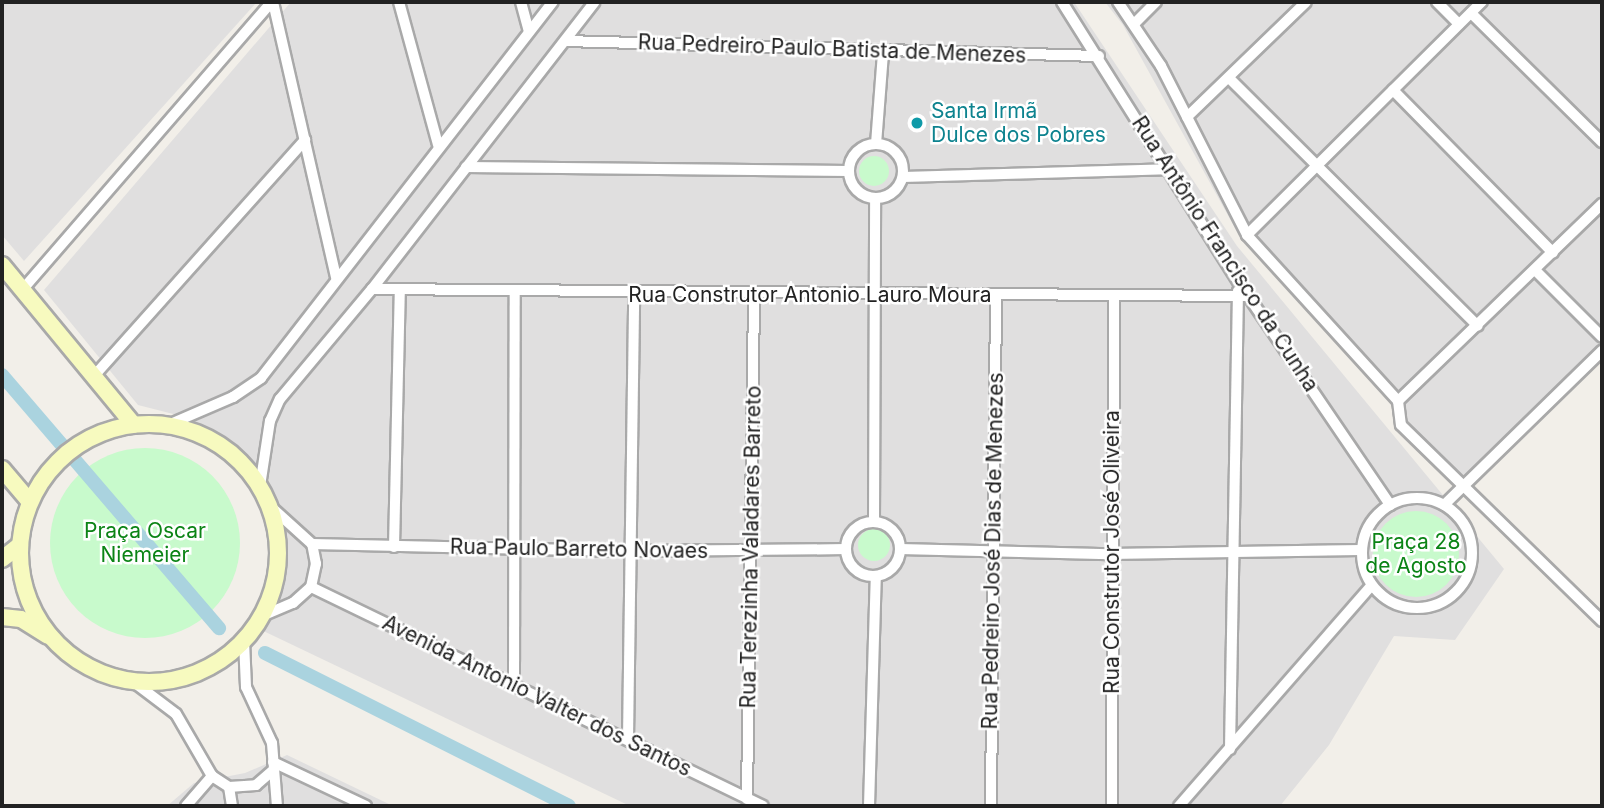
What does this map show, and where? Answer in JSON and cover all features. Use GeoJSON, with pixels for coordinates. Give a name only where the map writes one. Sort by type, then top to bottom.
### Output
{"type":"FeatureCollection","features":[{"type":"Feature","properties":{"kind":"street"},"geometry":{"type":"LineString","coordinates":[[273,2],[336,278]]}},
{"type":"Feature","properties":{"kind":"street"},"geometry":{"type":"LineString","coordinates":[[23,289],[273,2]]}},
{"type":"Feature","properties":{"kind":"street"},"geometry":{"type":"LineString","coordinates":[[399,2],[439,145]]}},
{"type":"Feature","properties":{"kind":"street"},"geometry":{"type":"LineString","coordinates":[[521,2],[529,31]]}},
{"type":"Feature","properties":{"kind":"street"},"geometry":{"type":"LineString","coordinates":[[168,425],[233,397],[261,378],[439,145],[553,2]]}},
{"type":"Feature","properties":{"kind":"street"},"geometry":{"type":"LineString","coordinates":[[260,486],[270,421],[280,399],[372,289],[595,2]]}},
{"type":"Feature","properties":{"kind":"street","name":"Rua Antônio Francisco da Cunha"},"geometry":{"type":"LineString","coordinates":[[1062,2],[1099,56],[1238,281],[1243,296],[1390,505]]}},
{"type":"Feature","properties":{"kind":"street"},"geometry":{"type":"LineString","coordinates":[[1118,2],[1134,23],[1187,117],[1247,235],[1398,401],[1401,425],[1461,487],[1602,621]]}},
{"type":"Feature","properties":{"kind":"street"},"geometry":{"type":"LineString","coordinates":[[1134,23],[1156,2]]}},
{"type":"Feature","properties":{"kind":"street"},"geometry":{"type":"LineString","coordinates":[[1437,2],[1459,24]]}},
{"type":"Feature","properties":{"kind":"street"},"geometry":{"type":"LineString","coordinates":[[1247,235],[1482,2]]}},
{"type":"Feature","properties":{"kind":"street"},"geometry":{"type":"LineString","coordinates":[[1187,117],[1304,3]]}},
{"type":"Feature","properties":{"kind":"street"},"geometry":{"type":"LineString","coordinates":[[1471,13],[1602,142]]}},
{"type":"Feature","properties":{"kind":"street","name":"Rua Pedreiro Paulo Batista de Menezes"},"geometry":{"type":"LineString","coordinates":[[565,41],[883,53],[1099,56]]}},
{"type":"Feature","properties":{"kind":"street"},"geometry":{"type":"LineString","coordinates":[[876,144],[883,53]]}},
{"type":"Feature","properties":{"kind":"street"},"geometry":{"type":"LineString","coordinates":[[1229,78],[1316,169],[1478,326]]}},
{"type":"Feature","properties":{"kind":"street"},"geometry":{"type":"LineString","coordinates":[[1393,90],[1553,253]]}},
{"type":"Feature","properties":{"kind":"street"},"geometry":{"type":"LineString","coordinates":[[94,376],[305,140]]}},
{"type":"Feature","properties":{"kind":"street"},"geometry":{"type":"LineString","coordinates":[[876,144],[897,154],[903,177],[896,190],[875,199],[859,193],[849,171],[854,156],[876,144]]}},
{"type":"Feature","properties":{"kind":"street"},"geometry":{"type":"LineString","coordinates":[[466,167],[849,171]]}},
{"type":"Feature","properties":{"kind":"street"},"geometry":{"type":"LineString","coordinates":[[903,177],[1167,169]]}},
{"type":"Feature","properties":{"kind":"street"},"geometry":{"type":"LineString","coordinates":[[874,522],[875,199]]}},
{"type":"Feature","properties":{"kind":"street"},"geometry":{"type":"LineString","coordinates":[[1398,401],[1536,271],[1602,204]]}},
{"type":"Feature","properties":{"kind":"street"},"geometry":{"type":"LineString","coordinates":[[2,265],[134,425]]}},
{"type":"Feature","properties":{"kind":"street"},"geometry":{"type":"LineString","coordinates":[[1536,271],[1602,337]]}},
{"type":"Feature","properties":{"kind":"street","name":"Rua Construtor Antonio Lauro Moura"},"geometry":{"type":"LineString","coordinates":[[372,289],[515,293],[1114,298],[1243,296]]}},
{"type":"Feature","properties":{"kind":"street"},"geometry":{"type":"LineString","coordinates":[[394,547],[400,289]]}},
{"type":"Feature","properties":{"kind":"street"},"geometry":{"type":"LineString","coordinates":[[514,682],[512,550],[515,293]]}},
{"type":"Feature","properties":{"kind":"street"},"geometry":{"type":"LineString","coordinates":[[628,739],[634,293]]}},
{"type":"Feature","properties":{"kind":"street","name":"Rua Terezinha Valadares Barreto"},"geometry":{"type":"LineString","coordinates":[[747,799],[754,295]]}},
{"type":"Feature","properties":{"kind":"street","name":"Rua Pedreiro José Dias de Menezes"},"geometry":{"type":"LineString","coordinates":[[991,806],[996,296]]}},
{"type":"Feature","properties":{"kind":"street"},"geometry":{"type":"LineString","coordinates":[[1230,749],[1243,296]]}},
{"type":"Feature","properties":{"kind":"street","name":"Rua Construtor José Oliveira"},"geometry":{"type":"LineString","coordinates":[[1112,806],[1110,554],[1114,298]]}},
{"type":"Feature","properties":{"kind":"street"},"geometry":{"type":"LineString","coordinates":[[1444,505],[1602,351]]}},
{"type":"Feature","properties":{"kind":"street"},"geometry":{"type":"LineString","coordinates":[[2,617],[21,619],[52,637],[92,667],[131,680],[162,681],[192,674],[220,661],[244,641],[262,616],[275,581],[277,556],[270,506],[260,486],[236,457],[215,443],[168,425],[134,425],[101,433],[72,449],[47,472],[30,502],[20,545],[29,599],[52,637]]}},
{"type":"Feature","properties":{"kind":"street"},"geometry":{"type":"LineString","coordinates":[[2,469],[30,502]]}},
{"type":"Feature","properties":{"kind":"street"},"geometry":{"type":"LineString","coordinates":[[1417,498],[1444,505],[1458,517],[1472,549],[1471,567],[1451,597],[1418,609],[1400,606],[1371,586],[1361,550],[1365,532],[1390,505],[1417,498]]}},
{"type":"Feature","properties":{"kind":"street"},"geometry":{"type":"LineString","coordinates":[[262,616],[293,603],[310,586],[316,564],[312,544],[270,506]]}},
{"type":"Feature","properties":{"kind":"street"},"geometry":{"type":"LineString","coordinates":[[874,522],[895,533],[900,550],[890,570],[876,576],[855,569],[846,549],[851,533],[874,522]]}},
{"type":"Feature","properties":{"kind":"street","name":"Rua Paulo Barreto Novaes"},"geometry":{"type":"LineString","coordinates":[[312,544],[512,550],[846,549]]}},
{"type":"Feature","properties":{"kind":"street"},"geometry":{"type":"LineString","coordinates":[[2,559],[20,545]]}},
{"type":"Feature","properties":{"kind":"street"},"geometry":{"type":"LineString","coordinates":[[900,550],[1110,554],[1361,550]]}},
{"type":"Feature","properties":{"kind":"street"},"geometry":{"type":"LineString","coordinates":[[869,806],[876,576]]}},
{"type":"Feature","properties":{"kind":"street","name":"Avenida Antonio Valter dos Santos"},"geometry":{"type":"LineString","coordinates":[[310,586],[514,682],[763,806]]}},
{"type":"Feature","properties":{"kind":"street"},"geometry":{"type":"LineString","coordinates":[[1179,806],[1371,586]]}},
{"type":"Feature","properties":{"kind":"street"},"geometry":{"type":"LineString","coordinates":[[244,641],[246,687],[272,743],[277,806]]}},
{"type":"Feature","properties":{"kind":"street"},"geometry":{"type":"LineString","coordinates":[[131,680],[176,714],[212,776],[229,787],[256,785],[273,767]]}},
{"type":"Feature","properties":{"kind":"street"},"geometry":{"type":"LineString","coordinates":[[273,767],[366,806]]}},
{"type":"Feature","properties":{"kind":"street"},"geometry":{"type":"LineString","coordinates":[[186,806],[212,776]]}},
{"type":"Feature","properties":{"kind":"street"},"geometry":{"type":"LineString","coordinates":[[229,787],[232,806]]}},
{"type":"Feature","properties":{"kind":"shaded area"},"geometry":{"type":"Polygon","coordinates":[[[2,2],[257,2],[24,261],[2,235],[2,2]]]}},
{"type":"Feature","properties":{"kind":"shaded area"},"geometry":{"type":"Polygon","coordinates":[[[291,2],[1074,2],[1237,246],[1504,569],[1455,640],[1394,636],[1329,745],[1280,806],[630,806],[251,625],[276,560],[251,465],[185,417],[138,405],[44,290],[291,2]]]}},
{"type":"Feature","properties":{"kind":"shaded area"},"geometry":{"type":"Polygon","coordinates":[[[1105,2],[1602,2],[1602,348],[1461,479],[1241,239],[1123,25],[1105,2]]]}},
{"type":"Feature","properties":{"kind":"shaded area"},"geometry":{"type":"Polygon","coordinates":[[[287,755],[393,806],[167,806],[194,783],[245,773],[287,755]]]}},
{"type":"Feature","properties":{"kind":"green space"},"geometry":{"type":"Polygon","coordinates":[[[874,156],[880,157],[888,165],[888,177],[880,185],[874,186],[868,185],[860,177],[859,171],[860,165],[868,157],[874,156]]]}},
{"type":"Feature","properties":{"kind":"green space","name":"Praça Oscar Niemeier"},"geometry":{"type":"Polygon","coordinates":[[[145,448],[181,456],[198,464],[212,476],[224,490],[232,507],[240,543],[232,579],[224,596],[212,610],[198,622],[181,630],[145,638],[109,630],[92,622],[78,610],[66,596],[58,579],[50,543],[58,507],[66,490],[78,476],[92,464],[109,456],[145,448]]]}},
{"type":"Feature","properties":{"kind":"green space","name":"Praça 28 de Agosto"},"geometry":{"type":"Polygon","coordinates":[[[1408,511],[1424,511],[1447,523],[1456,537],[1459,554],[1456,571],[1447,585],[1424,597],[1408,597],[1392,590],[1380,578],[1373,562],[1373,546],[1380,530],[1392,518],[1408,511]]]}},
{"type":"Feature","properties":{"kind":"green space"},"geometry":{"type":"Polygon","coordinates":[[[874,529],[885,534],[890,545],[885,556],[874,561],[863,556],[858,545],[863,534],[874,529]]]}},
{"type":"Feature","properties":{"kind":"waterway"},"geometry":{"type":"LineString","coordinates":[[2,375],[62,445]]}},
{"type":"Feature","properties":{"kind":"waterway"},"geometry":{"type":"LineString","coordinates":[[74,459],[219,628]]}},
{"type":"Feature","properties":{"kind":"waterway"},"geometry":{"type":"LineString","coordinates":[[265,653],[569,806]]}},
{"type":"Feature","properties":{"kind":"place","name":"Santa Irmã Dulce dos Pobres"},"geometry":{"type":"Point","coordinates":[917,123]}}]}
